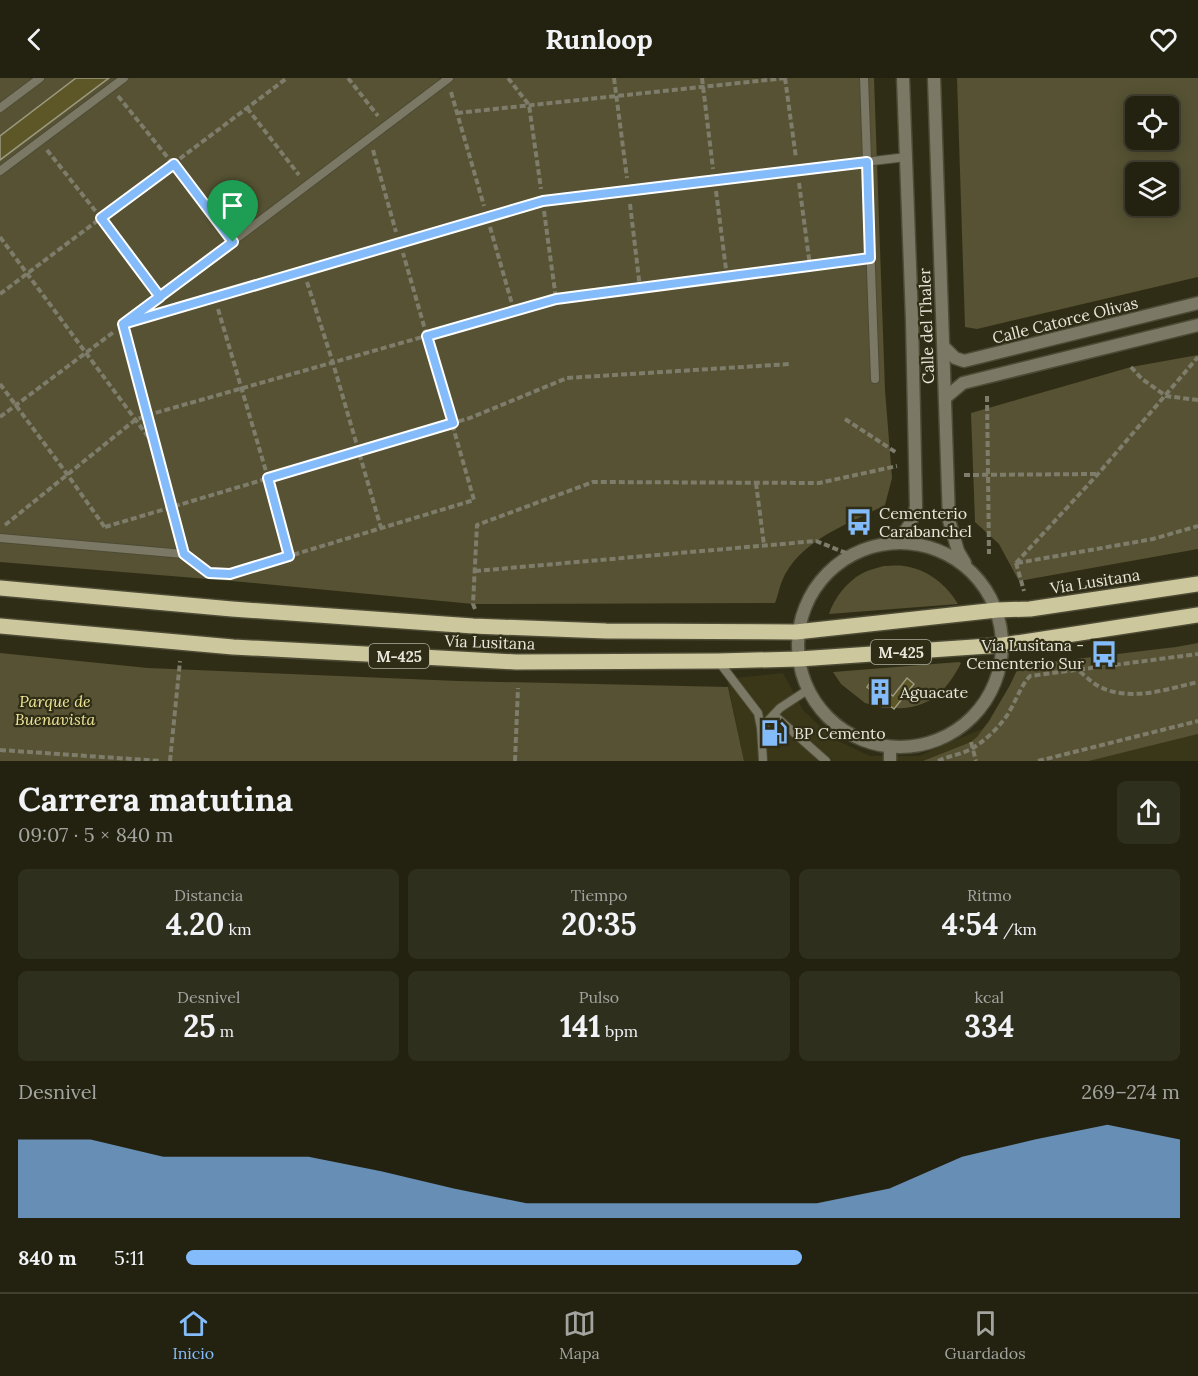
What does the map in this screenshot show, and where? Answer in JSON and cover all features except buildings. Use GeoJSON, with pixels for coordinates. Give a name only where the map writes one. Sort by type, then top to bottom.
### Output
{"type":"FeatureCollection","features":[{"type":"Feature","properties":{"kind":"main road","name":"Vía Lusitana"},"geometry":{"type":"LineString","coordinates":[[997,610],[1030,609],[1198,584]]}},
{"type":"Feature","properties":{"kind":"main road","name":"Vía Lusitana"},"geometry":{"type":"LineString","coordinates":[[0,588],[232,609],[473,627],[606,631],[796,632]]}},
{"type":"Feature","properties":{"kind":"main road","name":"M-425"},"geometry":{"type":"LineString","coordinates":[[796,632],[997,610]]}},
{"type":"Feature","properties":{"kind":"main road","name":"M-425"},"geometry":{"type":"LineString","coordinates":[[799,659],[1003,645],[1198,615]]}},
{"type":"Feature","properties":{"kind":"main road","name":"Vía Lusitana"},"geometry":{"type":"LineString","coordinates":[[0,626],[233,647],[516,662],[799,659]]}},
{"type":"Feature","properties":{"kind":"street","name":"Calle del Thaler"},"geometry":{"type":"LineString","coordinates":[[888,543],[904,533],[912,524],[916,507],[903,78]]}},
{"type":"Feature","properties":{"kind":"street","name":"Calle del Thaler"},"geometry":{"type":"LineString","coordinates":[[934,78],[949,520],[958,551],[968,569]]}},
{"type":"Feature","properties":{"kind":"street","name":"Calle Catorce Olivas"},"geometry":{"type":"LineString","coordinates":[[944,347],[955,358],[964,361],[1198,303]]}},
{"type":"Feature","properties":{"kind":"street"},"geometry":{"type":"LineString","coordinates":[[945,398],[963,383],[1198,325]]}},
{"type":"Feature","properties":{"kind":"street"},"geometry":{"type":"LineString","coordinates":[[913,542],[931,546],[951,555],[968,569],[985,588],[997,610],[1003,645],[1000,670],[993,690],[975,716],[948,736],[890,755],[856,738],[827,717],[809,689],[799,659],[796,632],[806,604],[826,574],[851,555],[888,543],[913,542]]}},
{"type":"Feature","properties":{"kind":"lane"},"geometry":{"type":"LineString","coordinates":[[0,108],[40,78]]}},
{"type":"Feature","properties":{"kind":"lane"},"geometry":{"type":"LineString","coordinates":[[0,171],[124,78]]}},
{"type":"Feature","properties":{"kind":"lane"},"geometry":{"type":"LineString","coordinates":[[864,78],[875,379]]}},
{"type":"Feature","properties":{"kind":"lane"},"geometry":{"type":"LineString","coordinates":[[123,324],[448,79]]}},
{"type":"Feature","properties":{"kind":"lane"},"geometry":{"type":"LineString","coordinates":[[123,324],[543,201],[906,157]]}},
{"type":"Feature","properties":{"kind":"lane"},"geometry":{"type":"LineString","coordinates":[[0,538],[184,554]]}},
{"type":"Feature","properties":{"kind":"lane"},"geometry":{"type":"LineString","coordinates":[[718,661],[758,713],[763,761]]}},
{"type":"Feature","properties":{"kind":"lane"},"geometry":{"type":"LineString","coordinates":[[761,728],[780,708],[809,689]]}},
{"type":"Feature","properties":{"kind":"lane"},"geometry":{"type":"LineString","coordinates":[[774,715],[826,761]]}},
{"type":"Feature","properties":{"kind":"path"},"geometry":{"type":"LineString","coordinates":[[0,294],[287,78]]}},
{"type":"Feature","properties":{"kind":"path"},"geometry":{"type":"LineString","coordinates":[[348,78],[386,126]]}},
{"type":"Feature","properties":{"kind":"path"},"geometry":{"type":"LineString","coordinates":[[508,78],[529,105],[556,299]]}},
{"type":"Feature","properties":{"kind":"path"},"geometry":{"type":"LineString","coordinates":[[457,113],[786,78]]}},
{"type":"Feature","properties":{"kind":"path"},"geometry":{"type":"LineString","coordinates":[[448,79],[514,311]]}},
{"type":"Feature","properties":{"kind":"path"},"geometry":{"type":"LineString","coordinates":[[111,88],[174,164],[233,242]]}},
{"type":"Feature","properties":{"kind":"path"},"geometry":{"type":"LineString","coordinates":[[247,108],[307,186]]}},
{"type":"Feature","properties":{"kind":"path"},"geometry":{"type":"LineString","coordinates":[[0,417],[123,324],[184,554],[209,573],[230,574],[474,500],[369,139]]}},
{"type":"Feature","properties":{"kind":"path"},"geometry":{"type":"LineString","coordinates":[[40,141],[160,297]]}},
{"type":"Feature","properties":{"kind":"path"},"geometry":{"type":"LineString","coordinates":[[0,237],[157,449]]}},
{"type":"Feature","properties":{"kind":"path"},"geometry":{"type":"LineString","coordinates":[[0,529],[135,420],[148,415],[556,299],[870,258]]}},
{"type":"Feature","properties":{"kind":"path"},"geometry":{"type":"LineString","coordinates":[[304,271],[381,528]]}},
{"type":"Feature","properties":{"kind":"path"},"geometry":{"type":"LineString","coordinates":[[215,297],[243,388],[289,556]]}},
{"type":"Feature","properties":{"kind":"path"},"geometry":{"type":"LineString","coordinates":[[1016,563],[1098,474],[1198,357]]}},
{"type":"Feature","properties":{"kind":"path"},"geometry":{"type":"LineString","coordinates":[[105,527],[470,418],[567,378],[790,364]]}},
{"type":"Feature","properties":{"kind":"path"},"geometry":{"type":"LineString","coordinates":[[1131,367],[1142,379],[1166,396],[1198,400]]}},
{"type":"Feature","properties":{"kind":"path"},"geometry":{"type":"LineString","coordinates":[[0,384],[105,527],[109,548]]}},
{"type":"Feature","properties":{"kind":"path"},"geometry":{"type":"LineString","coordinates":[[987,396],[988,554]]}},
{"type":"Feature","properties":{"kind":"path"},"geometry":{"type":"LineString","coordinates":[[845,418],[897,453]]}},
{"type":"Feature","properties":{"kind":"path"},"geometry":{"type":"LineString","coordinates":[[475,610],[473,604],[477,525],[593,482],[819,483],[897,466]]}},
{"type":"Feature","properties":{"kind":"path"},"geometry":{"type":"LineString","coordinates":[[964,475],[1098,474]]}},
{"type":"Feature","properties":{"kind":"path"},"geometry":{"type":"LineString","coordinates":[[756,483],[764,545]]}},
{"type":"Feature","properties":{"kind":"path"},"geometry":{"type":"LineString","coordinates":[[1016,563],[1153,539],[1198,526]]}},
{"type":"Feature","properties":{"kind":"path"},"geometry":{"type":"LineString","coordinates":[[475,571],[816,541],[851,555]]}},
{"type":"Feature","properties":{"kind":"path"},"geometry":{"type":"LineString","coordinates":[[1016,563],[1024,591]]}},
{"type":"Feature","properties":{"kind":"path"},"geometry":{"type":"LineString","coordinates":[[938,761],[972,748],[986,739],[1008,714],[1023,684],[1030,676],[1198,654]]}},
{"type":"Feature","properties":{"kind":"path"},"geometry":{"type":"LineString","coordinates":[[1066,660],[1100,687],[1127,694],[1157,692],[1198,682]]}},
{"type":"Feature","properties":{"kind":"path"},"geometry":{"type":"LineString","coordinates":[[170,761],[180,661]]}},
{"type":"Feature","properties":{"kind":"path"},"geometry":{"type":"LineString","coordinates":[[515,761],[518,688]]}},
{"type":"Feature","properties":{"kind":"path"},"geometry":{"type":"LineString","coordinates":[[1038,761],[1198,721]]}},
{"type":"Feature","properties":{"kind":"path"},"geometry":{"type":"LineString","coordinates":[[971,742],[976,761]]}},
{"type":"Feature","properties":{"kind":"path"},"geometry":{"type":"LineString","coordinates":[[0,750],[161,761]]}},
{"type":"Feature","properties":{"kind":"shaded area"},"geometry":{"type":"Polygon","coordinates":[[[783,673],[803,710],[832,738],[870,756],[919,756],[993,724],[997,761],[744,761],[727,679],[783,673]]]}},
{"type":"Feature","properties":{"kind":"shaded area"},"geometry":{"type":"Polygon","coordinates":[[[1198,734],[1198,761],[1089,761],[1198,734]]]}},
{"type":"Feature","properties":{"kind":"green space"},"geometry":{"type":"Polygon","coordinates":[[[0,78],[874,78],[885,390],[892,478],[885,505],[826,535],[800,554],[782,581],[775,603],[473,604],[0,562],[0,78]]]}},
{"type":"Feature","properties":{"kind":"green space"},"geometry":{"type":"Polygon","coordinates":[[[957,78],[1198,78],[1198,277],[977,329],[965,327],[957,78]]]}},
{"type":"Feature","properties":{"kind":"green space"},"geometry":{"type":"Polygon","coordinates":[[[1198,355],[1198,549],[1019,581],[999,544],[975,522],[971,413],[1131,367],[1198,355]]]}},
{"type":"Feature","properties":{"kind":"green space"},"geometry":{"type":"Polygon","coordinates":[[[884,566],[904,566],[928,574],[948,590],[958,604],[829,614],[838,596],[851,581],[872,569],[884,566]]]}},
{"type":"Feature","properties":{"kind":"green space"},"geometry":{"type":"Polygon","coordinates":[[[1198,643],[1198,734],[1089,761],[923,761],[971,742],[977,737],[989,721],[1018,668],[1025,665],[1198,643]]]}},
{"type":"Feature","properties":{"kind":"green space","name":"Parque de Buenavista"},"geometry":{"type":"Polygon","coordinates":[[[0,653],[148,668],[458,681],[728,687],[744,761],[0,761],[0,653]]]}},
{"type":"Feature","properties":{"kind":"green space"},"geometry":{"type":"Polygon","coordinates":[[[961,663],[949,682],[935,697],[917,706],[906,708],[894,708],[893,696],[872,680],[867,687],[893,708],[865,703],[841,684],[833,672],[961,663]]]}},
{"type":"Feature","properties":{"kind":"place","name":"Cementerio Carabanchel"},"geometry":{"type":"Point","coordinates":[859,522]}},
{"type":"Feature","properties":{"kind":"place","name":"Vía Lusitana - Cementerio Sur"},"geometry":{"type":"Point","coordinates":[1104,654]}},
{"type":"Feature","properties":{"kind":"place","name":"Aguacate"},"geometry":{"type":"Point","coordinates":[880,692]}},
{"type":"Feature","properties":{"kind":"place","name":"BP Cemento"},"geometry":{"type":"Point","coordinates":[774,733]}},
{"type":"Feature","properties":{"kind":"route"},"geometry":{"type":"LineString","coordinates":[[233,242],[160,297],[123,324],[184,554],[209,573],[230,574],[289,556],[268,478],[453,423],[427,336],[556,299],[870,258],[867,162],[543,201],[123,324],[160,297],[101,218],[174,164],[233,242]]}}]}
